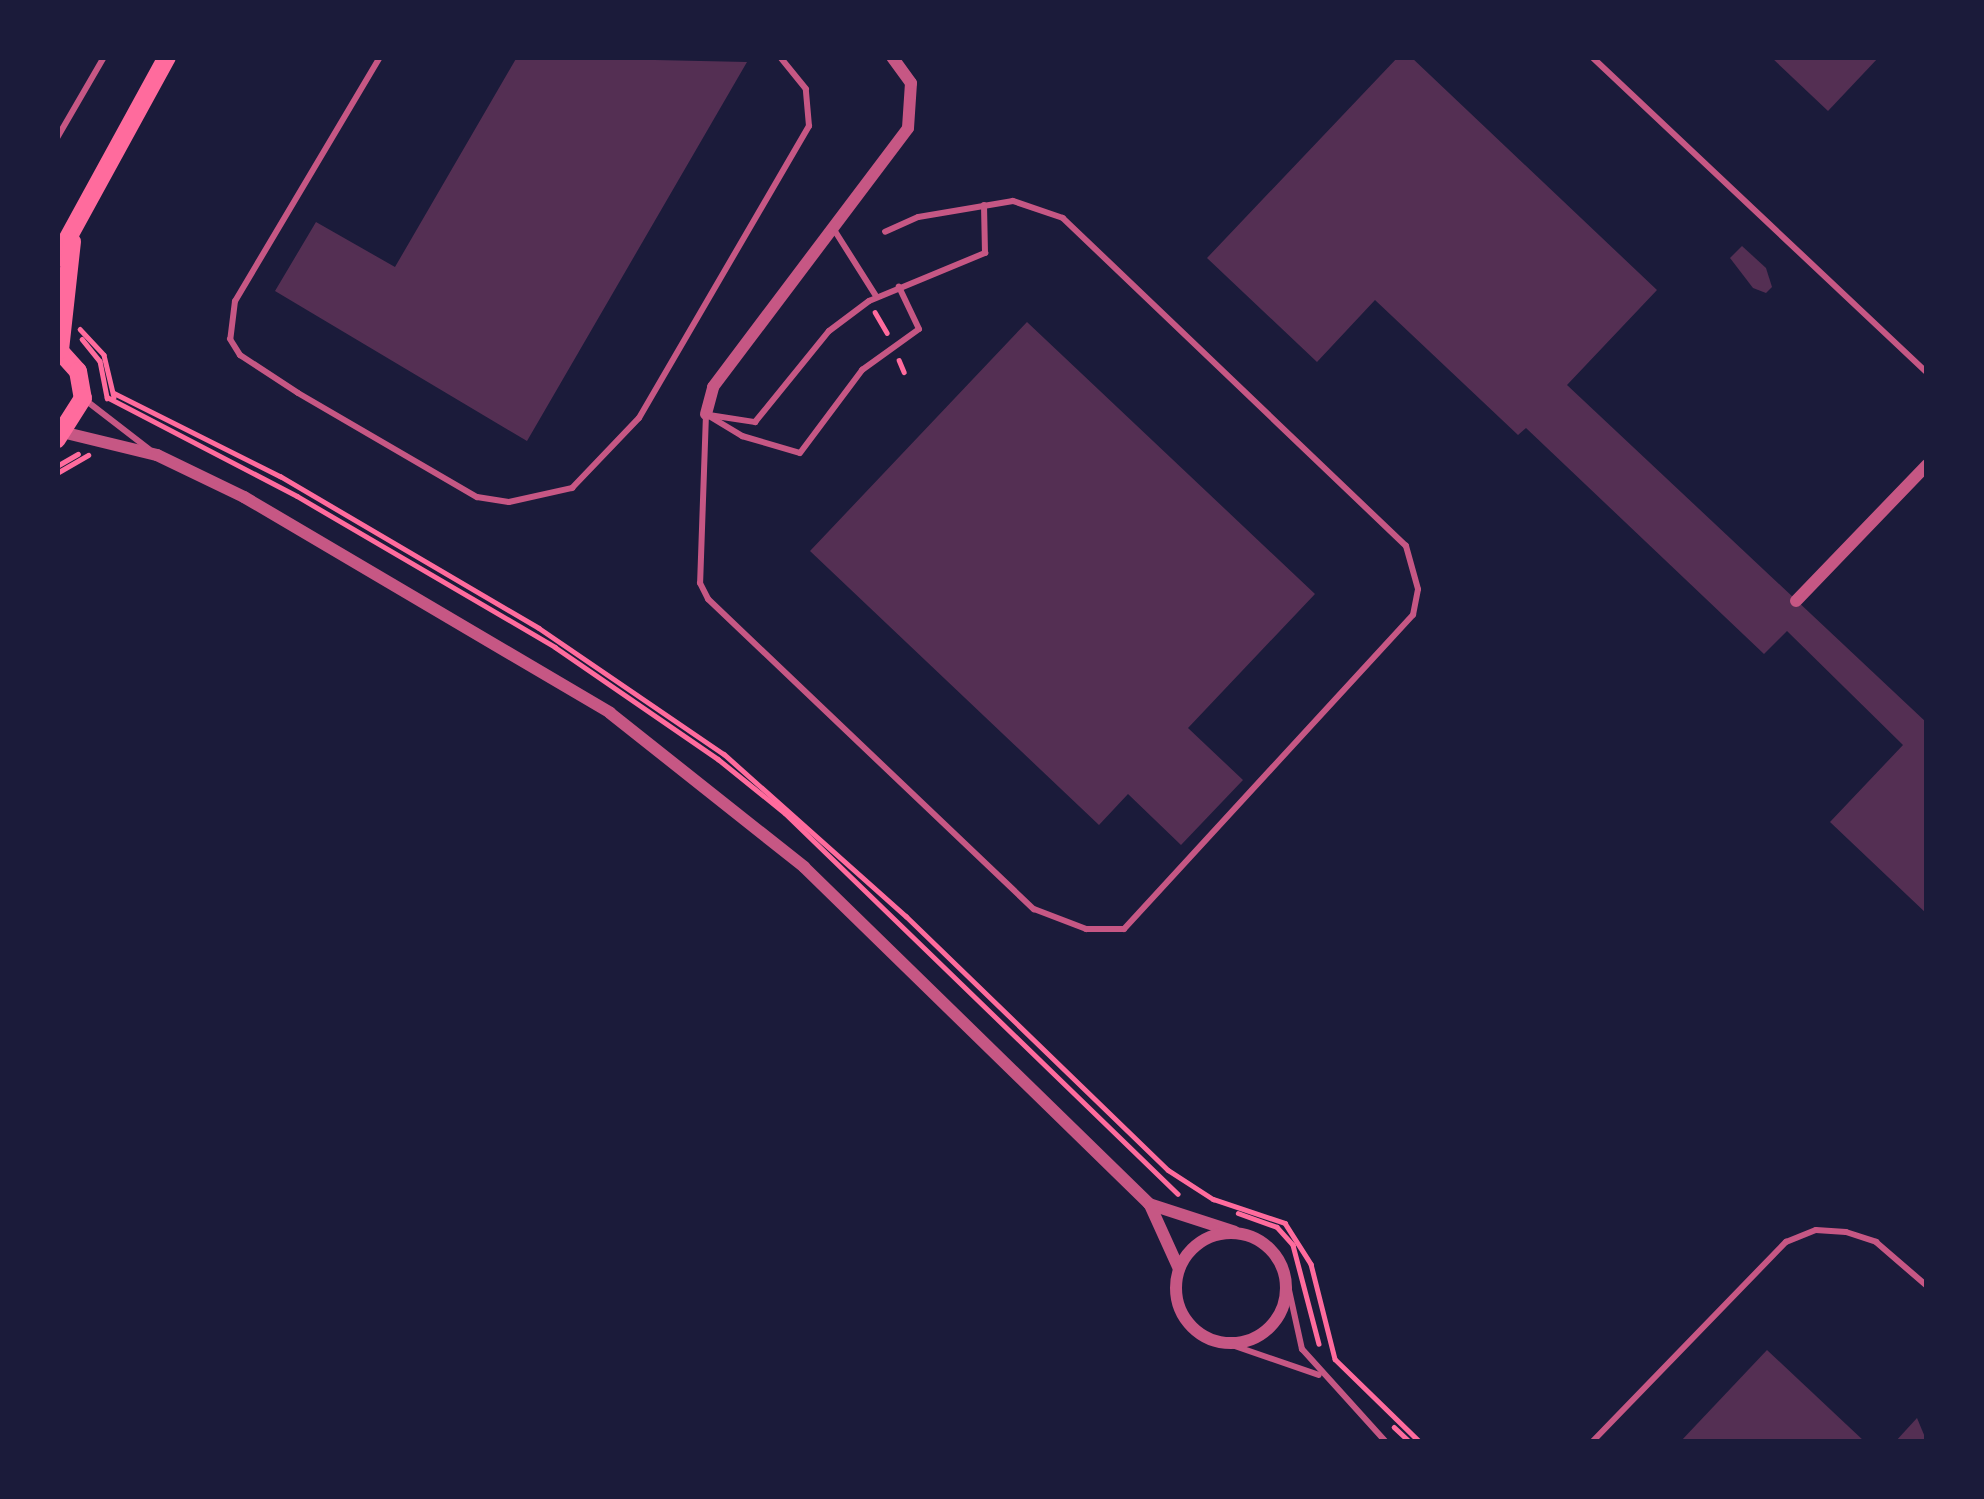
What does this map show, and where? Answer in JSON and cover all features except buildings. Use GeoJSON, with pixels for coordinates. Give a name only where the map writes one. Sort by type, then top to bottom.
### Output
{"type":"FeatureCollection","features":[{"type":"Feature","properties":{"kind":"main road"},"geometry":{"type":"LineString","coordinates":[[57,258],[76,215],[167,57]]}},
{"type":"Feature","properties":{"kind":"main road"},"geometry":{"type":"LineString","coordinates":[[61,436],[83,398],[78,371],[59,349],[76,215]]}},
{"type":"Feature","properties":{"kind":"street"},"geometry":{"type":"LineString","coordinates":[[706,414],[712,387],[908,128],[911,83],[892,57]]}},
{"type":"Feature","properties":{"kind":"street"},"geometry":{"type":"LineString","coordinates":[[61,436],[157,455],[417,596],[610,713],[696,776],[804,867],[1150,1204],[1179,1269],[1186,1319],[1226,1343],[1271,1326],[1287,1281],[1270,1247],[1150,1204]]}},
{"type":"Feature","properties":{"kind":"street"},"geometry":{"type":"LineString","coordinates":[[1796,601],[1927,466]]}},
{"type":"Feature","properties":{"kind":"street"},"geometry":{"type":"LineString","coordinates":[[1179,1269],[1201,1241],[1235,1232]]}},
{"type":"Feature","properties":{"kind":"lane"},"geometry":{"type":"LineString","coordinates":[[57,138],[104,57]]}},
{"type":"Feature","properties":{"kind":"lane"},"geometry":{"type":"LineString","coordinates":[[380,57],[236,301],[230,339],[240,355],[298,394],[477,497],[508,502],[572,488],[639,418],[808,126],[806,89],[780,57]]}},
{"type":"Feature","properties":{"kind":"lane"},"geometry":{"type":"LineString","coordinates":[[1592,57],[1927,374]]}},
{"type":"Feature","properties":{"kind":"lane"},"geometry":{"type":"LineString","coordinates":[[706,414],[700,583],[708,599],[1034,909],[1086,929],[1124,929],[1389,647],[1413,615],[1418,589],[1406,546],[1063,218],[1033,202],[984,204],[885,232]]}},
{"type":"Feature","properties":{"kind":"lane"},"geometry":{"type":"LineString","coordinates":[[706,414],[754,422],[829,332],[876,297],[985,253],[984,204]]}},
{"type":"Feature","properties":{"kind":"lane"},"geometry":{"type":"LineString","coordinates":[[833,228],[876,297]]}},
{"type":"Feature","properties":{"kind":"lane"},"geometry":{"type":"LineString","coordinates":[[706,414],[742,436],[800,453],[862,370],[919,329],[898,286]]}},
{"type":"Feature","properties":{"kind":"lane"},"geometry":{"type":"LineString","coordinates":[[83,398],[157,455]]}},
{"type":"Feature","properties":{"kind":"lane"},"geometry":{"type":"LineString","coordinates":[[1592,1442],[1786,1242],[1816,1230],[1846,1232],[1876,1243],[1927,1286]]}},
{"type":"Feature","properties":{"kind":"lane"},"geometry":{"type":"LineString","coordinates":[[1287,1281],[1294,1326],[1321,1376],[1386,1442]]}},
{"type":"Feature","properties":{"kind":"lane"},"geometry":{"type":"LineString","coordinates":[[1226,1343],[1321,1376]]}}]}
